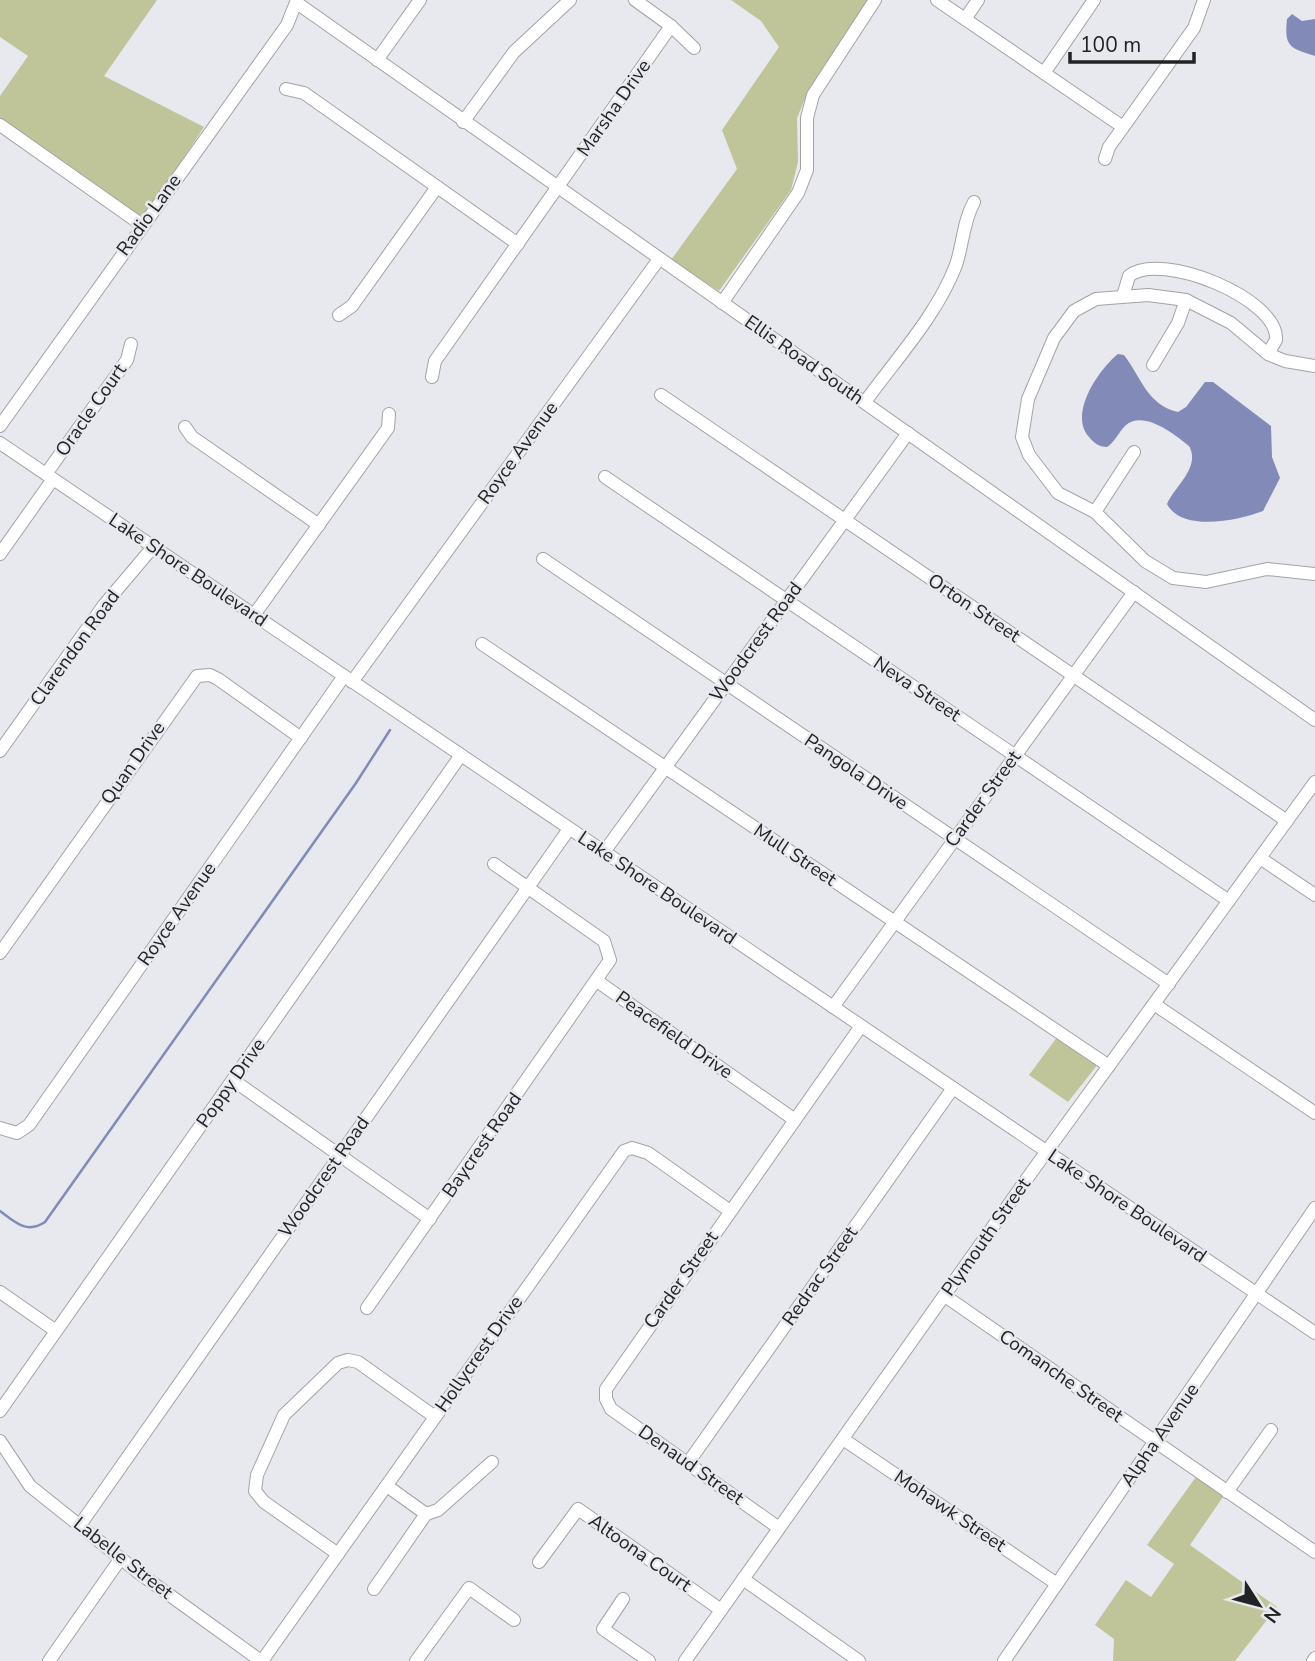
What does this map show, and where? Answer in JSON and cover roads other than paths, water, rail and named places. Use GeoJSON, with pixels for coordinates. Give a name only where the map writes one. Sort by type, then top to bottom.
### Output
{"type":"FeatureCollection","features":[{"type":"Feature","properties":{"kind":"street"},"geometry":{"type":"LineString","coordinates":[[377,60],[420,0]]}},
{"type":"Feature","properties":{"kind":"street"},"geometry":{"type":"LineString","coordinates":[[463,122],[514,52],[570,0]]}},
{"type":"Feature","properties":{"kind":"street"},"geometry":{"type":"LineString","coordinates":[[635,0],[671,26],[694,48]]}},
{"type":"Feature","properties":{"kind":"street"},"geometry":{"type":"LineString","coordinates":[[722,303],[798,193],[807,170],[807,118],[813,95],[875,0]]}},
{"type":"Feature","properties":{"kind":"street"},"geometry":{"type":"LineString","coordinates":[[937,0],[1123,127]]}},
{"type":"Feature","properties":{"kind":"street"},"geometry":{"type":"LineString","coordinates":[[965,19],[978,0]]}},
{"type":"Feature","properties":{"kind":"street"},"geometry":{"type":"LineString","coordinates":[[1044,73],[1094,0]]}},
{"type":"Feature","properties":{"kind":"street"},"geometry":{"type":"LineString","coordinates":[[1105,159],[1123,127],[1194,28],[1204,0]]}},
{"type":"Feature","properties":{"kind":"street","name":"Ellis Road South"},"geometry":{"type":"LineString","coordinates":[[297,2],[557,189],[865,402],[1315,720]]}},
{"type":"Feature","properties":{"kind":"street","name":"Radio Lane"},"geometry":{"type":"LineString","coordinates":[[0,426],[287,24],[297,2]]}},
{"type":"Feature","properties":{"kind":"street","name":"Marsha Drive"},"geometry":{"type":"LineString","coordinates":[[432,377],[435,361],[671,26]]}},
{"type":"Feature","properties":{"kind":"street"},"geometry":{"type":"LineString","coordinates":[[286,89],[304,93],[518,244]]}},
{"type":"Feature","properties":{"kind":"street"},"geometry":{"type":"LineString","coordinates":[[0,125],[142,225]]}},
{"type":"Feature","properties":{"kind":"street"},"geometry":{"type":"LineString","coordinates":[[339,315],[352,306],[437,187]]}},
{"type":"Feature","properties":{"kind":"street"},"geometry":{"type":"LineString","coordinates":[[865,402],[939,295],[956,265],[967,215],[974,202]]}},
{"type":"Feature","properties":{"kind":"street","name":"Royce Avenue"},"geometry":{"type":"LineString","coordinates":[[0,1128],[17,1133],[29,1125],[301,738],[348,679],[659,259]]}},
{"type":"Feature","properties":{"kind":"street"},"geometry":{"type":"LineString","coordinates":[[1123,296],[1129,276],[1141,269],[1164,268],[1203,277],[1236,294],[1272,322],[1276,340],[1268,354]]}},
{"type":"Feature","properties":{"kind":"street"},"geometry":{"type":"LineString","coordinates":[[1315,366],[1284,361],[1268,354],[1231,323],[1186,300],[1170,296],[1096,299],[1083,304],[1065,322],[1040,368],[1022,423],[1025,448],[1049,485],[1058,493],[1096,512],[1145,561],[1173,578],[1206,582],[1267,569],[1315,574]]}},
{"type":"Feature","properties":{"kind":"street"},"geometry":{"type":"LineString","coordinates":[[1153,365],[1178,323],[1186,300]]}},
{"type":"Feature","properties":{"kind":"street","name":"Oracle Court"},"geometry":{"type":"LineString","coordinates":[[0,554],[127,360],[131,344]]}},
{"type":"Feature","properties":{"kind":"street","name":"Orton Street"},"geometry":{"type":"LineString","coordinates":[[661,395],[1287,821]]}},
{"type":"Feature","properties":{"kind":"street"},"geometry":{"type":"LineString","coordinates":[[254,615],[388,428],[389,414]]}},
{"type":"Feature","properties":{"kind":"street"},"geometry":{"type":"LineString","coordinates":[[185,426],[192,437],[319,525]]}},
{"type":"Feature","properties":{"kind":"street","name":"Woodcrest Road"},"geometry":{"type":"LineString","coordinates":[[604,852],[908,433]]}},
{"type":"Feature","properties":{"kind":"street","name":"Lake Shore Boulevard"},"geometry":{"type":"LineString","coordinates":[[0,443],[1315,1333]]}},
{"type":"Feature","properties":{"kind":"street"},"geometry":{"type":"LineString","coordinates":[[1096,512],[1134,452]]}},
{"type":"Feature","properties":{"kind":"street","name":"Neva Street"},"geometry":{"type":"LineString","coordinates":[[605,477],[1229,901]]}},
{"type":"Feature","properties":{"kind":"street","name":"Clarendon Road"},"geometry":{"type":"LineString","coordinates":[[0,751],[104,605],[153,547]]}},
{"type":"Feature","properties":{"kind":"street","name":"Pangola Drive"},"geometry":{"type":"LineString","coordinates":[[543,559],[1169,984]]}},
{"type":"Feature","properties":{"kind":"street","name":"Carder Street"},"geometry":{"type":"LineString","coordinates":[[833,1007],[1134,592]]}},
{"type":"Feature","properties":{"kind":"street","name":"Mull Street"},"geometry":{"type":"LineString","coordinates":[[482,644],[1108,1066]]}},
{"type":"Feature","properties":{"kind":"street","name":"Quan Drive"},"geometry":{"type":"LineString","coordinates":[[0,953],[197,676],[211,675],[218,678],[301,738]]}},
{"type":"Feature","properties":{"kind":"street","name":"Poppy Drive"},"geometry":{"type":"LineString","coordinates":[[0,1411],[461,755]]}},
{"type":"Feature","properties":{"kind":"street","name":"Plymouth Street"},"geometry":{"type":"LineString","coordinates":[[685,1661],[1047,1151],[1315,782]]}},
{"type":"Feature","properties":{"kind":"street","name":"Woodcrest Road"},"geometry":{"type":"LineString","coordinates":[[80,1525],[569,829]]}},
{"type":"Feature","properties":{"kind":"street"},"geometry":{"type":"LineString","coordinates":[[1260,858],[1315,895]]}},
{"type":"Feature","properties":{"kind":"street","name":"Peacefield Drive"},"geometry":{"type":"LineString","coordinates":[[494,864],[608,946],[610,960],[597,981],[795,1120]]}},
{"type":"Feature","properties":{"kind":"street","name":"Baycrest Road"},"geometry":{"type":"LineString","coordinates":[[367,1308],[597,981]]}},
{"type":"Feature","properties":{"kind":"street"},"geometry":{"type":"LineString","coordinates":[[1154,1004],[1315,1113]]}},
{"type":"Feature","properties":{"kind":"street","name":"Carder Street"},"geometry":{"type":"LineString","coordinates":[[606,1399],[609,1382],[861,1026]]}},
{"type":"Feature","properties":{"kind":"street"},"geometry":{"type":"LineString","coordinates":[[233,1080],[430,1219]]}},
{"type":"Feature","properties":{"kind":"street","name":"Redrac Street"},"geometry":{"type":"LineString","coordinates":[[688,1463],[953,1088]]}},
{"type":"Feature","properties":{"kind":"street","name":"Hollycrest Drive"},"geometry":{"type":"LineString","coordinates":[[261,1661],[624,1151],[632,1148],[648,1153],[730,1210]]}},
{"type":"Feature","properties":{"kind":"street","name":"Alpha Avenue"},"geometry":{"type":"LineString","coordinates":[[1004,1661],[1315,1208]]}},
{"type":"Feature","properties":{"kind":"street"},"geometry":{"type":"LineString","coordinates":[[0,1292],[56,1331]]}},
{"type":"Feature","properties":{"kind":"street","name":"Comanche Street"},"geometry":{"type":"LineString","coordinates":[[945,1296],[1315,1552]]}},
{"type":"Feature","properties":{"kind":"street"},"geometry":{"type":"LineString","coordinates":[[338,1554],[264,1502],[255,1490],[257,1475],[285,1415],[338,1363],[348,1360],[358,1362],[435,1416]]}},
{"type":"Feature","properties":{"kind":"street","name":"Denaud Street"},"geometry":{"type":"LineString","coordinates":[[606,1399],[611,1409],[779,1528]]}},
{"type":"Feature","properties":{"kind":"street"},"geometry":{"type":"LineString","coordinates":[[1227,1492],[1271,1430]]}},
{"type":"Feature","properties":{"kind":"street","name":"Mohawk Street"},"geometry":{"type":"LineString","coordinates":[[843,1439],[1056,1584]]}},
{"type":"Feature","properties":{"kind":"street","name":"Labelle Street"},"geometry":{"type":"LineString","coordinates":[[0,1441],[13,1465],[30,1486],[121,1558],[261,1661]]}},
{"type":"Feature","properties":{"kind":"street"},"geometry":{"type":"LineString","coordinates":[[374,1589],[426,1514],[438,1510],[492,1462]]}},
{"type":"Feature","properties":{"kind":"street"},"geometry":{"type":"LineString","coordinates":[[387,1486],[426,1514]]}},
{"type":"Feature","properties":{"kind":"street","name":"Altoona Court"},"geometry":{"type":"LineString","coordinates":[[540,1562],[578,1509],[721,1610]]}},
{"type":"Feature","properties":{"kind":"street"},"geometry":{"type":"LineString","coordinates":[[49,1661],[121,1558]]}},
{"type":"Feature","properties":{"kind":"street"},"geometry":{"type":"LineString","coordinates":[[743,1579],[859,1661]]}},
{"type":"Feature","properties":{"kind":"street"},"geometry":{"type":"LineString","coordinates":[[416,1661],[469,1588],[513,1620]]}},
{"type":"Feature","properties":{"kind":"street"},"geometry":{"type":"LineString","coordinates":[[623,1599],[603,1629],[649,1661]]}},
{"type":"Feature","properties":{"kind":"water"},"geometry":{"type":"Polygon","coordinates":[[[1292,14],[1302,21],[1315,19],[1315,56],[1290,45],[1287,19],[1292,14]]]}},
{"type":"Feature","properties":{"kind":"water"},"geometry":{"type":"Polygon","coordinates":[[[1118,354],[1124,355],[1152,397],[1167,408],[1178,412],[1186,407],[1205,382],[1213,382],[1271,426],[1272,457],[1280,478],[1263,511],[1212,522],[1185,519],[1174,513],[1167,504],[1186,476],[1192,454],[1189,446],[1158,425],[1140,420],[1132,421],[1107,447],[1091,439],[1083,427],[1082,416],[1088,392],[1102,370],[1118,354]]]}},
{"type":"Feature","properties":{"kind":"waterway"},"geometry":{"type":"LineString","coordinates":[[0,1211],[22,1226],[33,1227],[45,1222],[356,783],[390,730]]}}]}
